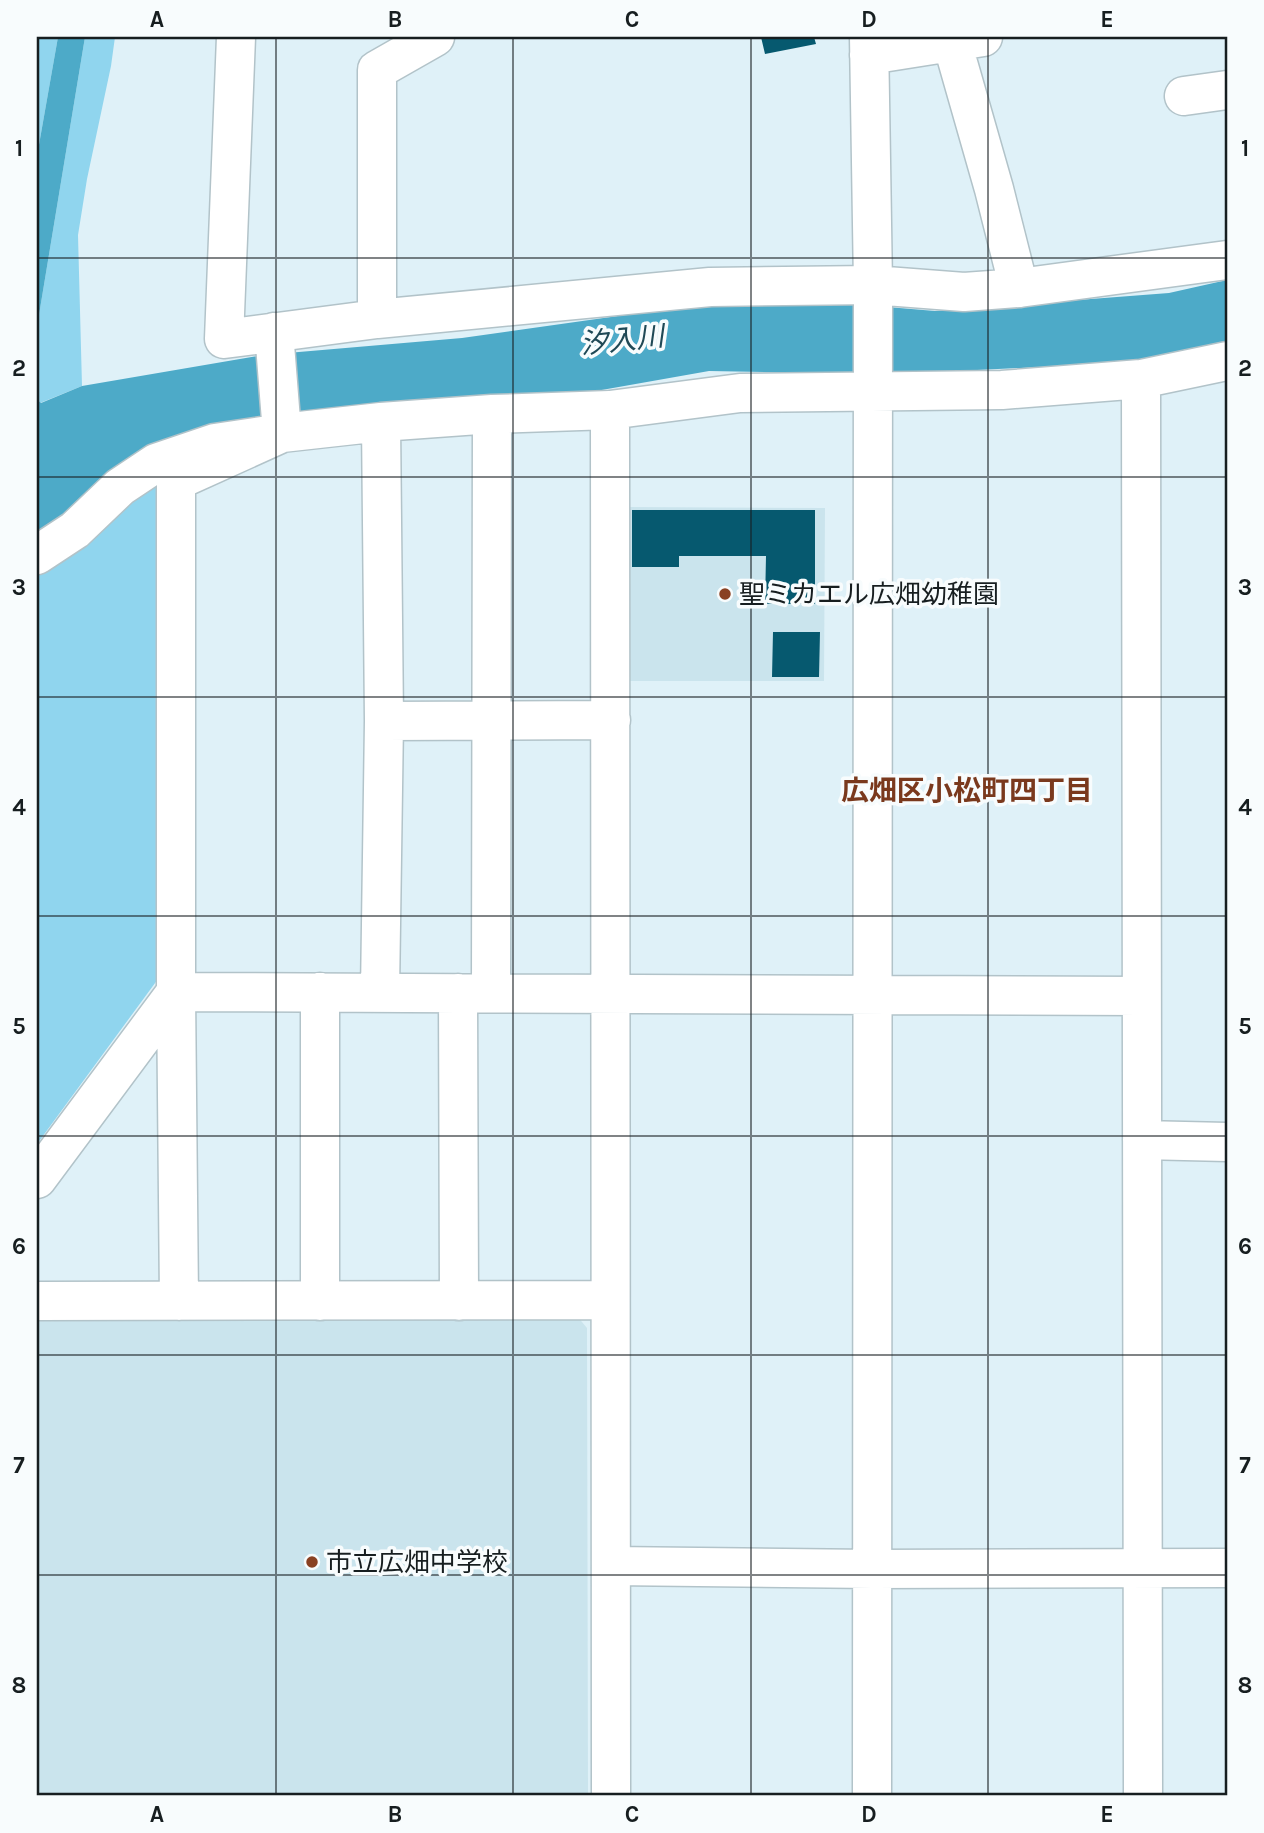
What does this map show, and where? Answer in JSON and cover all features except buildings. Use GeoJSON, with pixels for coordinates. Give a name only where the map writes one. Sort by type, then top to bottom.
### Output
{"type":"FeatureCollection","features":[{"type":"Feature","properties":{"kind":"street"},"geometry":{"type":"LineString","coordinates":[[236,37],[224,339],[377,319],[710,288],[873,285],[964,292],[1019,288],[1227,260]]}},
{"type":"Feature","properties":{"kind":"street"},"geometry":{"type":"LineString","coordinates":[[377,319],[377,70],[435,37]]}},
{"type":"Feature","properties":{"kind":"street"},"geometry":{"type":"LineString","coordinates":[[872,1796],[873,285],[869,46],[967,39],[994,188],[1019,288]]}},
{"type":"Feature","properties":{"kind":"street"},"geometry":{"type":"LineString","coordinates":[[1184,96],[1227,90]]}},
{"type":"Feature","properties":{"kind":"street"},"geometry":{"type":"LineString","coordinates":[[274,332],[282,433]]}},
{"type":"Feature","properties":{"kind":"street"},"geometry":{"type":"LineString","coordinates":[[37,555],[75,530],[121,487],[156,463],[215,443],[381,422],[492,414],[610,410],[740,393],[1002,390],[1141,379],[1227,360]]}},
{"type":"Feature","properties":{"kind":"street"},"geometry":{"type":"LineString","coordinates":[[1141,379],[1143,1796]]}},
{"type":"Feature","properties":{"kind":"street"},"geometry":{"type":"LineString","coordinates":[[610,410],[611,1796]]}},
{"type":"Feature","properties":{"kind":"street"},"geometry":{"type":"LineString","coordinates":[[459,1301],[490,721],[492,414]]}},
{"type":"Feature","properties":{"kind":"street"},"geometry":{"type":"LineString","coordinates":[[380,992],[384,721],[381,422]]}},
{"type":"Feature","properties":{"kind":"street"},"geometry":{"type":"LineString","coordinates":[[179,1301],[176,481],[282,433]]}},
{"type":"Feature","properties":{"kind":"street"},"geometry":{"type":"LineString","coordinates":[[384,721],[611,720]]}},
{"type":"Feature","properties":{"kind":"street"},"geometry":{"type":"LineString","coordinates":[[176,992],[1141,996]]}},
{"type":"Feature","properties":{"kind":"street"},"geometry":{"type":"LineString","coordinates":[[37,1179],[176,992]]}},
{"type":"Feature","properties":{"kind":"street"},"geometry":{"type":"LineString","coordinates":[[320,992],[320,1301]]}},
{"type":"Feature","properties":{"kind":"street"},"geometry":{"type":"LineString","coordinates":[[1142,1140],[1227,1142]]}},
{"type":"Feature","properties":{"kind":"street"},"geometry":{"type":"LineString","coordinates":[[37,1301],[610,1300]]}},
{"type":"Feature","properties":{"kind":"street"},"geometry":{"type":"LineString","coordinates":[[612,1566],[873,1569],[1227,1568]]}},
{"type":"Feature","properties":{"kind":"shaded area"},"geometry":{"type":"Polygon","coordinates":[[[37,37],[58,37],[37,156],[37,37]]]}},
{"type":"Feature","properties":{"kind":"shaded area"},"geometry":{"type":"Polygon","coordinates":[[[85,37],[115,37],[78,235],[82,386],[40,403],[37,400],[37,327],[85,37]]]}},
{"type":"Feature","properties":{"kind":"shaded area"},"geometry":{"type":"Polygon","coordinates":[[[156,468],[158,979],[37,1144],[37,571],[156,468]]]}},
{"type":"Feature","properties":{"kind":"shaded area","name":"聖ミカエル広畑幼稚園"},"geometry":{"type":"Polygon","coordinates":[[[626,507],[825,508],[824,681],[627,681],[626,507]]]}},
{"type":"Feature","properties":{"kind":"shaded area","name":"市立広畑中学校"},"geometry":{"type":"Polygon","coordinates":[[[577,1316],[587,1328],[588,1796],[37,1796],[37,1319],[577,1316]]]}},
{"type":"Feature","properties":{"kind":"water"},"geometry":{"type":"Polygon","coordinates":[[[58,37],[85,37],[37,327],[37,156],[58,37]]]}},
{"type":"Feature","properties":{"kind":"water","name":"汐入川"},"geometry":{"type":"Polygon","coordinates":[[[1227,280],[1227,343],[1124,363],[937,372],[709,371],[596,391],[440,401],[247,427],[37,541],[37,400],[41,403],[82,386],[264,355],[462,338],[724,301],[816,301],[935,311],[1169,293],[1227,280]]]}},
{"type":"Feature","properties":{"kind":"place","name":"聖ミカエル広畑幼稚園"},"geometry":{"type":"Point","coordinates":[725,594]}},
{"type":"Feature","properties":{"kind":"place","name":"市立広畑中学校"},"geometry":{"type":"Point","coordinates":[312,1562]}},
{"type":"Feature","properties":{"kind":"district","name":"広畑区小松町四丁目"},"geometry":{"type":"Point","coordinates":[967,790]}}]}
